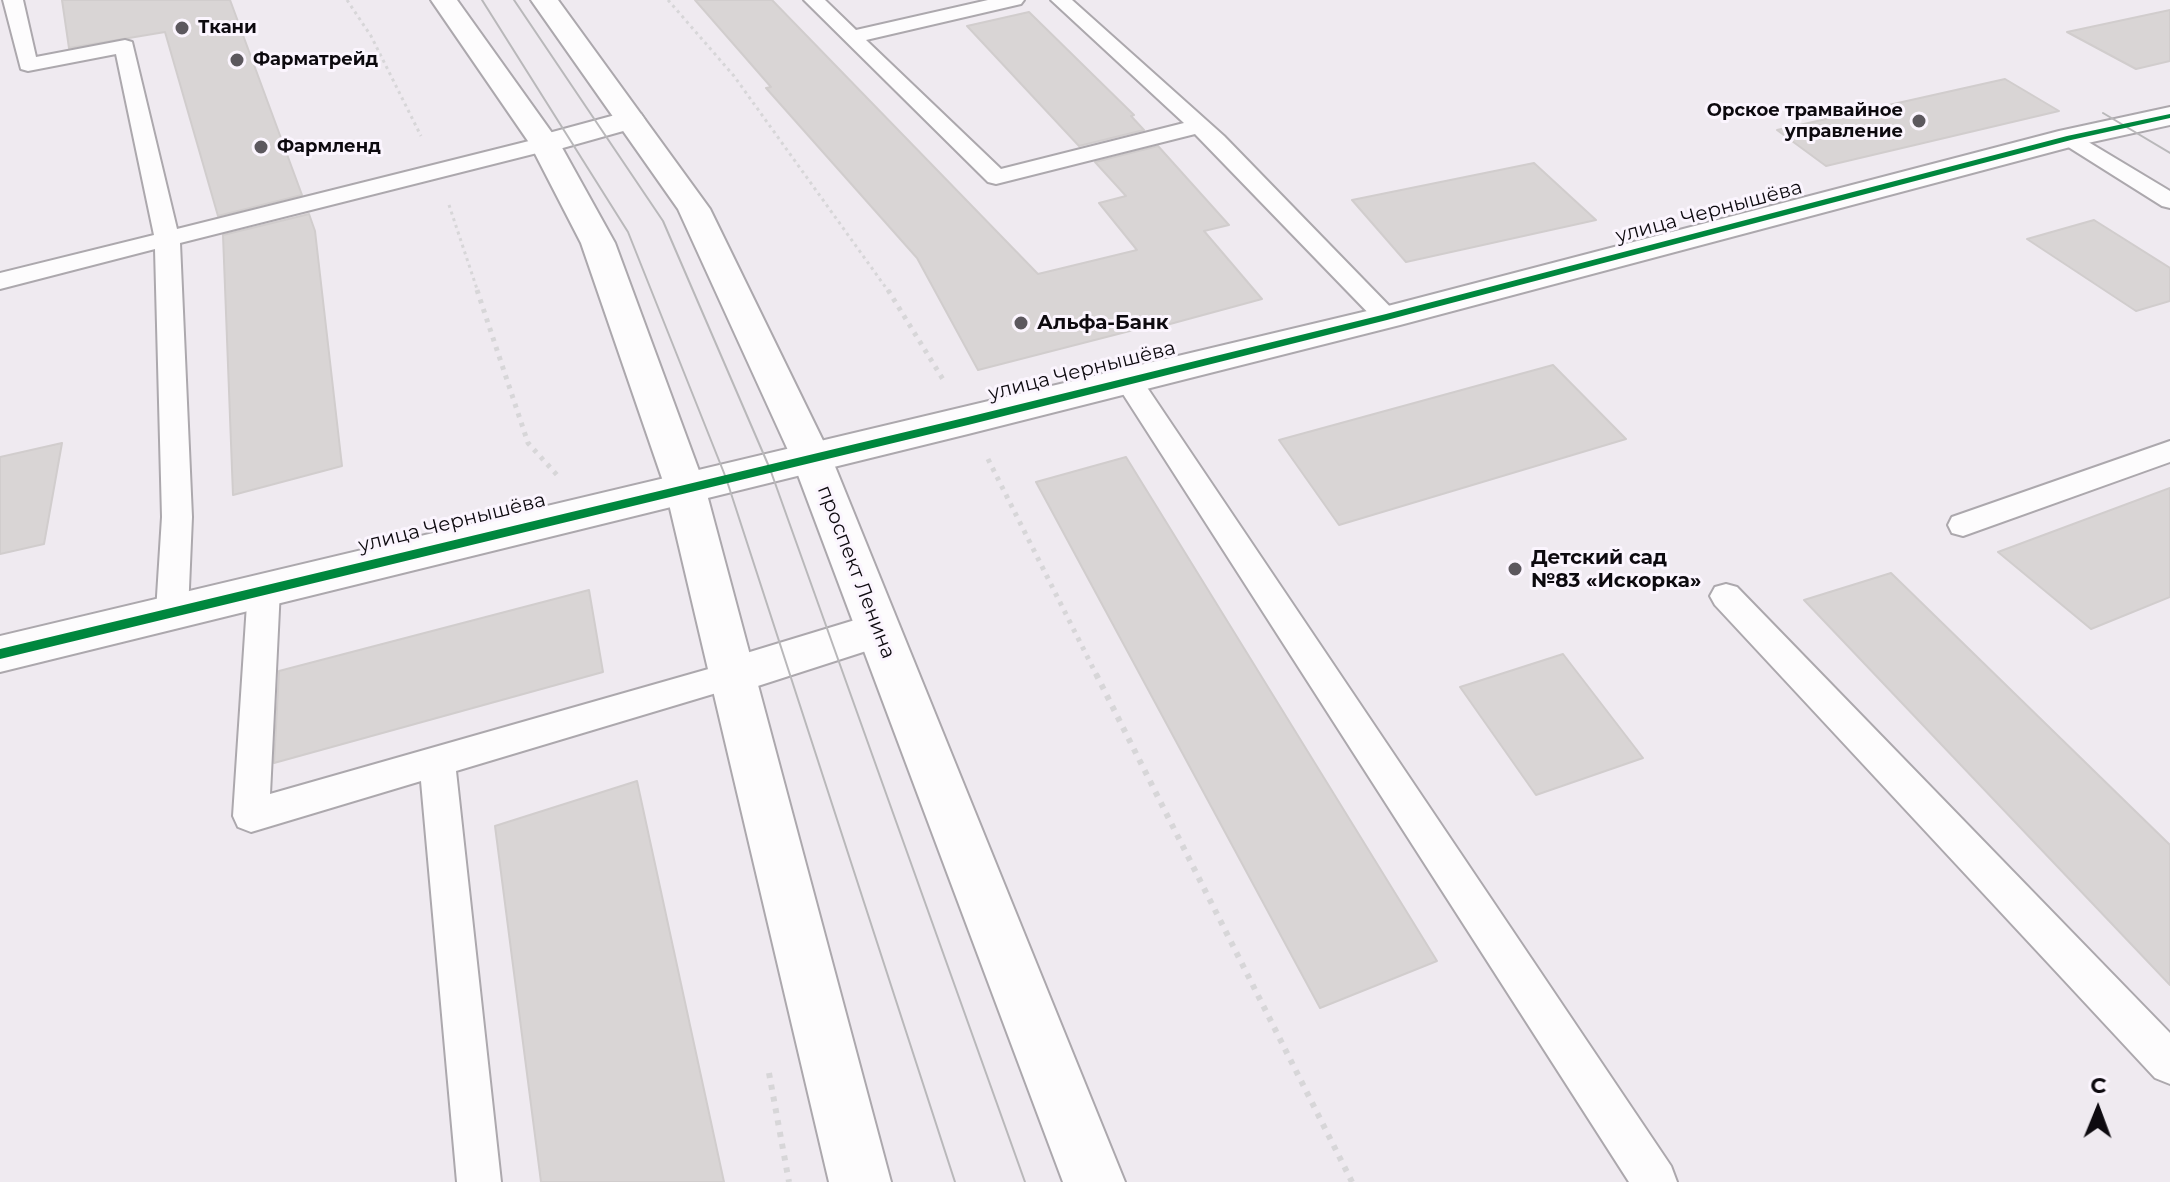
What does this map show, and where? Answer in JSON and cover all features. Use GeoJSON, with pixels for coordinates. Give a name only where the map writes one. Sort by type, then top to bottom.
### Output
{"type":"FeatureCollection","features":[{"type":"Feature","properties":{"kind":"main road"},"geometry":{"type":"LineString","coordinates":[[444,0],[545,144],[598,243],[685,487],[860,1182]]}},
{"type":"Feature","properties":{"kind":"main road","name":"проспект Ленина"},"geometry":{"type":"LineString","coordinates":[[544,0],[694,209],[812,459],[1094,1182]]}},
{"type":"Feature","properties":{"kind":"main road"},"geometry":{"type":"LineString","coordinates":[[545,144],[630,120]]}},
{"type":"Feature","properties":{"kind":"main road","name":"улица Чернышёва"},"geometry":{"type":"LineString","coordinates":[[0,654],[1387,317],[2070,138],[2165,121]]}},
{"type":"Feature","properties":{"kind":"main road"},"geometry":{"type":"LineString","coordinates":[[733,675],[878,630]]}},
{"type":"Feature","properties":{"kind":"lane"},"geometry":{"type":"LineString","coordinates":[[13,0],[28,65],[125,46],[167,237],[177,517],[172,612]]}},
{"type":"Feature","properties":{"kind":"lane"},"geometry":{"type":"LineString","coordinates":[[814,0],[996,177],[1199,126]]}},
{"type":"Feature","properties":{"kind":"lane"},"geometry":{"type":"LineString","coordinates":[[917,0],[934,17]]}},
{"type":"Feature","properties":{"kind":"lane"},"geometry":{"type":"LineString","coordinates":[[852,37],[1014,0]]}},
{"type":"Feature","properties":{"kind":"lane"},"geometry":{"type":"LineString","coordinates":[[1061,0],[1199,126],[1387,317]]}},
{"type":"Feature","properties":{"kind":"lane"},"geometry":{"type":"LineString","coordinates":[[2070,138],[2170,201]]}},
{"type":"Feature","properties":{"kind":"lane"},"geometry":{"type":"LineString","coordinates":[[0,281],[545,144]]}},
{"type":"Feature","properties":{"kind":"lane"},"geometry":{"type":"LineString","coordinates":[[1128,380],[1655,1182]]}},
{"type":"Feature","properties":{"kind":"lane"},"geometry":{"type":"LineString","coordinates":[[1963,525],[2170,451]]}},
{"type":"Feature","properties":{"kind":"lane"},"geometry":{"type":"LineString","coordinates":[[264,589],[251,816],[733,675]]}},
{"type":"Feature","properties":{"kind":"lane"},"geometry":{"type":"LineString","coordinates":[[1726,596],[2170,1063]]}},
{"type":"Feature","properties":{"kind":"lane"},"geometry":{"type":"LineString","coordinates":[[437,762],[479,1182]]}},
{"type":"Feature","properties":{"kind":"path"},"geometry":{"type":"LineString","coordinates":[[347,0],[371,36],[437,172],[500,352],[528,443],[563,481],[627,501]]}},
{"type":"Feature","properties":{"kind":"path"},"geometry":{"type":"LineString","coordinates":[[668,0],[734,76],[871,265],[968,421],[1352,1182]]}},
{"type":"Feature","properties":{"kind":"path"},"geometry":{"type":"LineString","coordinates":[[766,1062],[789,1182]]}},
{"type":"Feature","properties":{"kind":"building"},"geometry":{"type":"Polygon","coordinates":[[[62,0],[230,0],[302,195],[218,216],[165,32],[69,48],[62,0]]]}},
{"type":"Feature","properties":{"kind":"building"},"geometry":{"type":"Polygon","coordinates":[[[695,0],[772,0],[1038,274],[1137,250],[1099,203],[1126,196],[1095,162],[1158,146],[1229,225],[1204,231],[1262,299],[978,370],[917,258],[766,88],[771,87],[695,0]]]}},
{"type":"Feature","properties":{"kind":"building"},"geometry":{"type":"Polygon","coordinates":[[[2170,10],[2170,61],[2136,69],[2067,32],[2170,10]]]}},
{"type":"Feature","properties":{"kind":"building"},"geometry":{"type":"Polygon","coordinates":[[[1029,12],[1134,115],[1131,116],[1144,130],[1079,146],[967,26],[1029,12]]]}},
{"type":"Feature","properties":{"kind":"building","name":"Орское трамвайное управление"},"geometry":{"type":"Polygon","coordinates":[[[2005,79],[2059,111],[1826,166],[1777,130],[2005,79]]]}},
{"type":"Feature","properties":{"kind":"building"},"geometry":{"type":"Polygon","coordinates":[[[1534,163],[1596,220],[1406,262],[1352,200],[1534,163]]]}},
{"type":"Feature","properties":{"kind":"building"},"geometry":{"type":"Polygon","coordinates":[[[309,214],[315,231],[342,466],[233,495],[223,235],[309,214]]]}},
{"type":"Feature","properties":{"kind":"building"},"geometry":{"type":"Polygon","coordinates":[[[2094,220],[2170,268],[2170,301],[2136,311],[2027,239],[2094,220]]]}},
{"type":"Feature","properties":{"kind":"building"},"geometry":{"type":"Polygon","coordinates":[[[1553,365],[1626,439],[1339,525],[1279,440],[1553,365]]]}},
{"type":"Feature","properties":{"kind":"building"},"geometry":{"type":"Polygon","coordinates":[[[62,443],[44,544],[0,554],[0,457],[62,443]]]}},
{"type":"Feature","properties":{"kind":"building"},"geometry":{"type":"Polygon","coordinates":[[[1126,457],[1437,961],[1320,1008],[1036,482],[1126,457]]]}},
{"type":"Feature","properties":{"kind":"building"},"geometry":{"type":"Polygon","coordinates":[[[2170,488],[2170,597],[2091,629],[1998,552],[2170,488]]]}},
{"type":"Feature","properties":{"kind":"building"},"geometry":{"type":"Polygon","coordinates":[[[1891,573],[2170,845],[2170,985],[1804,600],[1891,573]]]}},
{"type":"Feature","properties":{"kind":"building"},"geometry":{"type":"Polygon","coordinates":[[[589,590],[603,672],[274,763],[279,671],[589,590]]]}},
{"type":"Feature","properties":{"kind":"building"},"geometry":{"type":"Polygon","coordinates":[[[1563,654],[1643,758],[1536,795],[1460,687],[1563,654]]]}},
{"type":"Feature","properties":{"kind":"building"},"geometry":{"type":"Polygon","coordinates":[[[637,781],[724,1182],[541,1182],[495,826],[637,781]]]}},
{"type":"Feature","properties":{"kind":"tram line"},"geometry":{"type":"LineString","coordinates":[[482,0],[628,232],[726,478],[955,1182]]}},
{"type":"Feature","properties":{"kind":"tram line"},"geometry":{"type":"LineString","coordinates":[[514,0],[663,221],[770,469],[1025,1182]]}},
{"type":"Feature","properties":{"kind":"tram line"},"geometry":{"type":"LineString","coordinates":[[2103,113],[2170,153]]}},
{"type":"Feature","properties":{"kind":"cycle path"},"geometry":{"type":"LineString","coordinates":[[0,654],[968,421],[1387,317],[2070,138],[2170,116]]}},
{"type":"Feature","properties":{"kind":"place","name":"Ткани"},"geometry":{"type":"Point","coordinates":[182,28]}},
{"type":"Feature","properties":{"kind":"place","name":"Фарматрейд"},"geometry":{"type":"Point","coordinates":[237,60]}},
{"type":"Feature","properties":{"kind":"place","name":"Орское трамвайное управление"},"geometry":{"type":"Point","coordinates":[1919,121]}},
{"type":"Feature","properties":{"kind":"place","name":"Фармленд"},"geometry":{"type":"Point","coordinates":[261,147]}},
{"type":"Feature","properties":{"kind":"place","name":"Альфа-Банк"},"geometry":{"type":"Point","coordinates":[1021,323]}},
{"type":"Feature","properties":{"kind":"place","name":"Детский сад №83 «Искорка»"},"geometry":{"type":"Point","coordinates":[1515,569]}}]}
